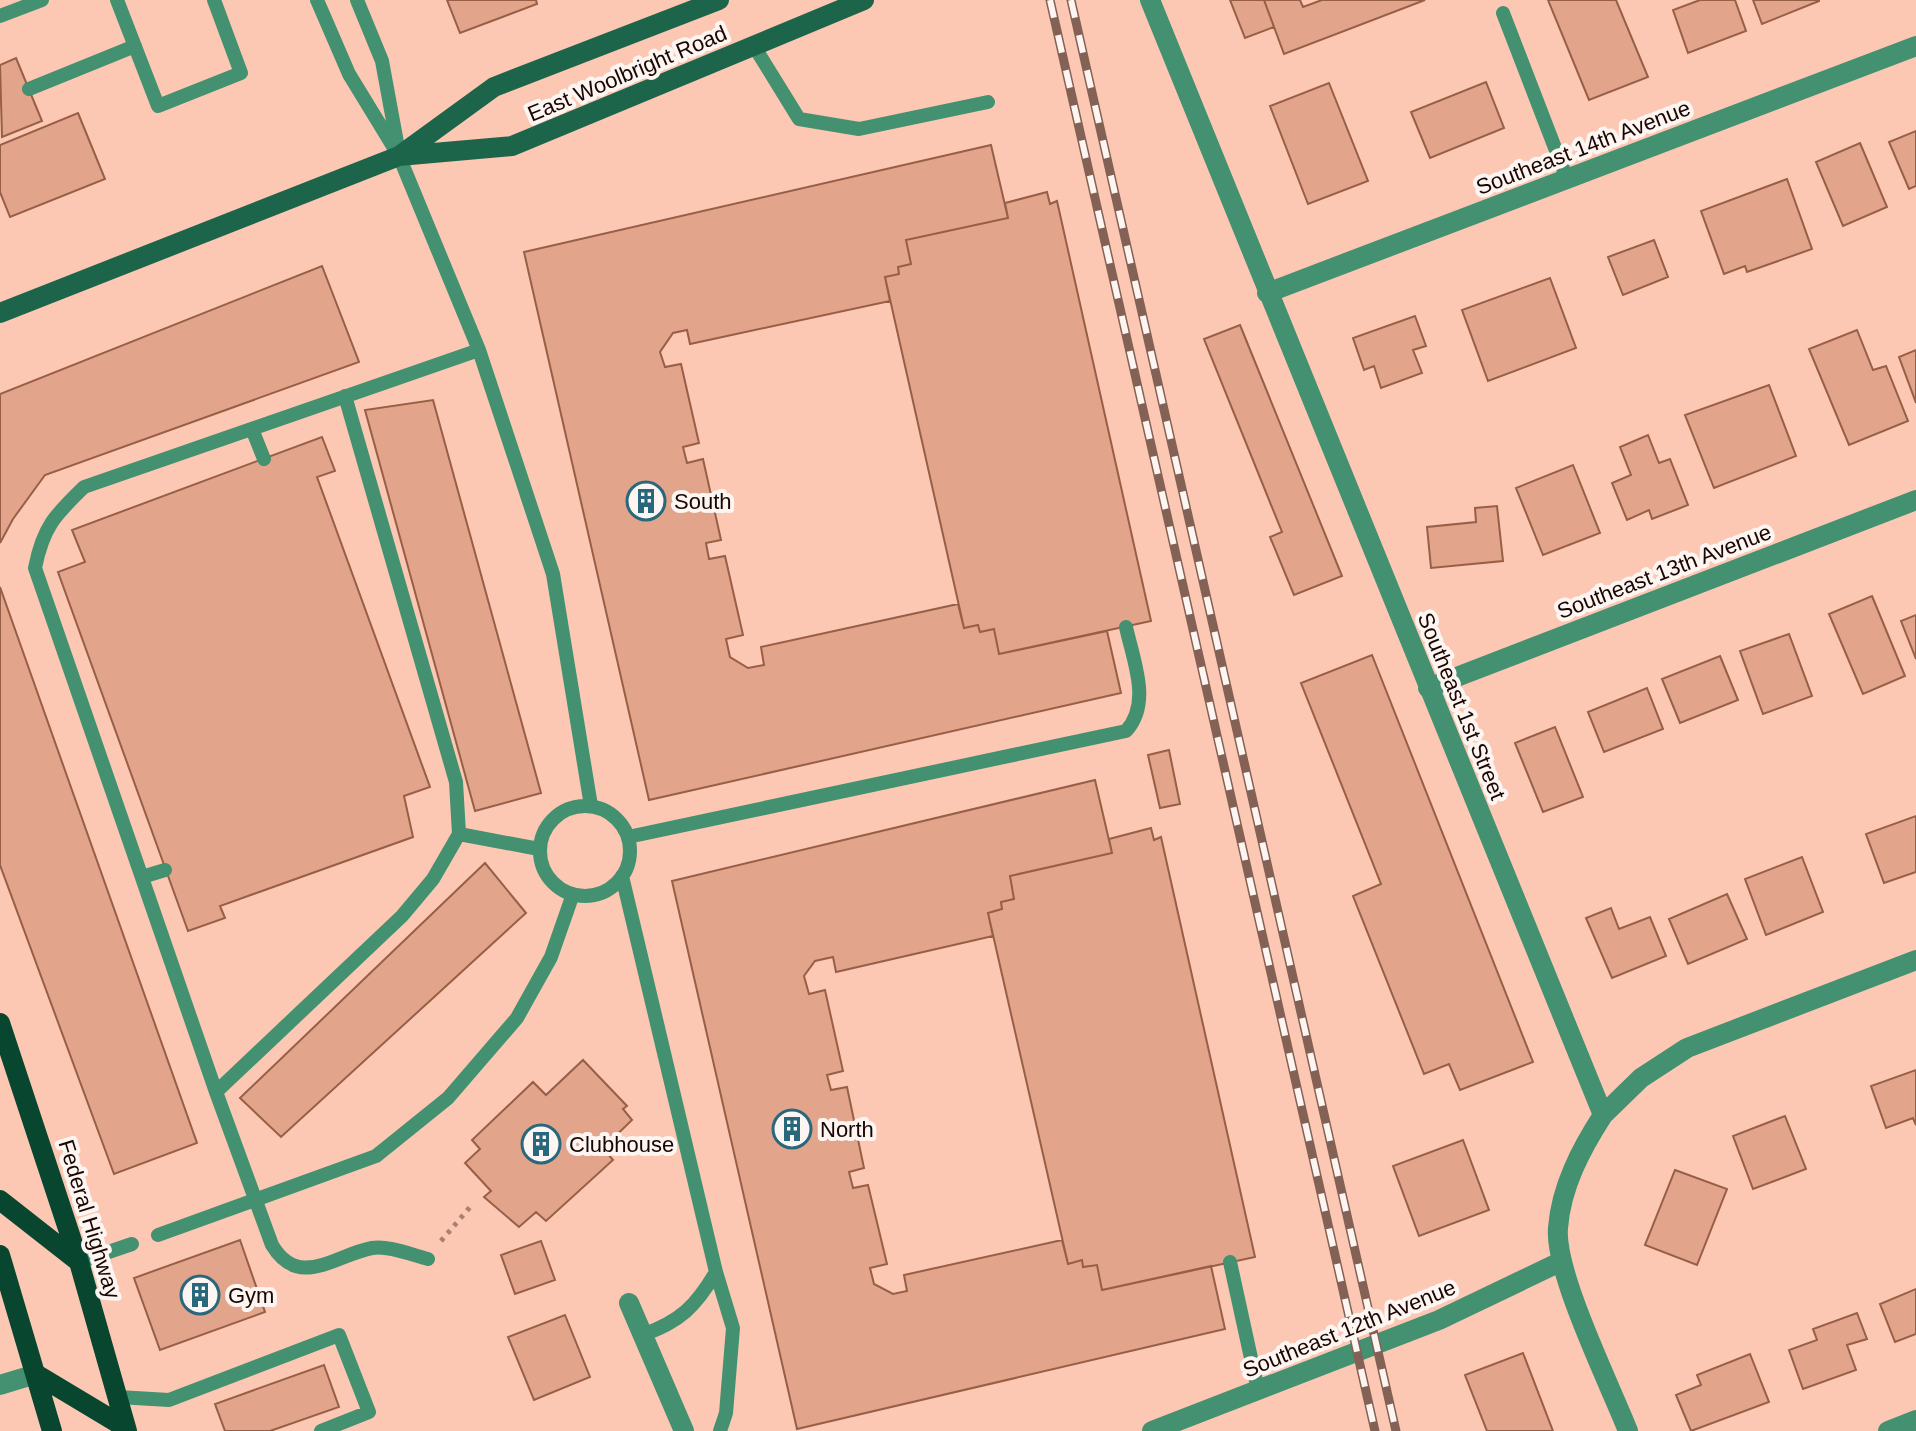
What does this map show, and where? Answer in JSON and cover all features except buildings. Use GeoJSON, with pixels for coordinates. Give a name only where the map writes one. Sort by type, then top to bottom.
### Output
{"type":"FeatureCollection","features":[{"type":"Feature","properties":{"kind":"main road","name":"East Woolbright Road"},"geometry":{"type":"LineString","coordinates":[[0,313],[399,156],[494,87],[719,0]]}},
{"type":"Feature","properties":{"kind":"main road","name":"East Woolbright Road"},"geometry":{"type":"LineString","coordinates":[[399,156],[512,146],[864,0]]}},
{"type":"Feature","properties":{"kind":"main road","name":"Federal Highway"},"geometry":{"type":"LineString","coordinates":[[0,1023],[79,1262],[127,1430]]}},
{"type":"Feature","properties":{"kind":"main road"},"geometry":{"type":"LineString","coordinates":[[0,1200],[79,1262]]}},
{"type":"Feature","properties":{"kind":"main road"},"geometry":{"type":"LineString","coordinates":[[0,1255],[52,1431]]}},
{"type":"Feature","properties":{"kind":"main road"},"geometry":{"type":"LineString","coordinates":[[36,1374],[127,1430]]}},
{"type":"Feature","properties":{"kind":"street","name":"Southeast 1st Street"},"geometry":{"type":"LineString","coordinates":[[1150,0],[1603,1115]]}},
{"type":"Feature","properties":{"kind":"street","name":"Southeast 14th Avenue"},"geometry":{"type":"LineString","coordinates":[[1267,293],[1916,46]]}},
{"type":"Feature","properties":{"kind":"street","name":"Southeast 13th Avenue"},"geometry":{"type":"LineString","coordinates":[[1428,688],[1916,500]]}},
{"type":"Feature","properties":{"kind":"street"},"geometry":{"type":"LineString","coordinates":[[1628,1431],[1560,1262],[1557,1230],[1563,1200],[1583,1146],[1603,1115],[1641,1078],[1687,1048],[1916,960]]}},
{"type":"Feature","properties":{"kind":"street","name":"Southeast 12th Avenue"},"geometry":{"type":"LineString","coordinates":[[1152,1431],[1439,1320],[1560,1262]]}},
{"type":"Feature","properties":{"kind":"street"},"geometry":{"type":"LineString","coordinates":[[629,1303],[684,1431]]}},
{"type":"Feature","properties":{"kind":"street"},"geometry":{"type":"LineString","coordinates":[[0,1385],[36,1374]]}},
{"type":"Feature","properties":{"kind":"street"},"geometry":{"type":"LineString","coordinates":[[1888,1431],[1916,1420]]}},
{"type":"Feature","properties":{"kind":"lane"},"geometry":{"type":"LineString","coordinates":[[0,16],[42,0]]}},
{"type":"Feature","properties":{"kind":"lane"},"geometry":{"type":"LineString","coordinates":[[117,0],[158,106],[241,73],[214,0]]}},
{"type":"Feature","properties":{"kind":"lane"},"geometry":{"type":"LineString","coordinates":[[317,0],[349,74],[399,156],[479,350],[553,574],[591,806]]}},
{"type":"Feature","properties":{"kind":"lane"},"geometry":{"type":"LineString","coordinates":[[357,0],[382,61],[399,156]]}},
{"type":"Feature","properties":{"kind":"lane"},"geometry":{"type":"LineString","coordinates":[[1503,13],[1567,179]]}},
{"type":"Feature","properties":{"kind":"lane"},"geometry":{"type":"LineString","coordinates":[[29,89],[135,46]]}},
{"type":"Feature","properties":{"kind":"lane"},"geometry":{"type":"LineString","coordinates":[[754,46],[799,119],[859,129],[988,102]]}},
{"type":"Feature","properties":{"kind":"lane"},"geometry":{"type":"LineString","coordinates":[[428,1259],[375,1247],[315,1268],[296,1267],[280,1257],[216,1092],[35,568],[41,537],[55,515],[84,487],[479,350]]}},
{"type":"Feature","properties":{"kind":"lane"},"geometry":{"type":"LineString","coordinates":[[216,1092],[402,916],[433,879],[459,834],[456,782],[345,396]]}},
{"type":"Feature","properties":{"kind":"lane"},"geometry":{"type":"LineString","coordinates":[[252,429],[264,459]]}},
{"type":"Feature","properties":{"kind":"lane"},"geometry":{"type":"LineString","coordinates":[[628,837],[1126,731],[1137,719],[1141,701],[1126,627]]}},
{"type":"Feature","properties":{"kind":"lane"},"geometry":{"type":"LineString","coordinates":[[591,806],[614,816],[628,837],[628,864],[622,876],[600,893],[573,894],[549,878],[539,849],[550,822],[561,812],[591,806]]}},
{"type":"Feature","properties":{"kind":"lane"},"geometry":{"type":"LineString","coordinates":[[459,834],[539,849]]}},
{"type":"Feature","properties":{"kind":"lane"},"geometry":{"type":"LineString","coordinates":[[142,877],[165,870]]}},
{"type":"Feature","properties":{"kind":"lane"},"geometry":{"type":"LineString","coordinates":[[622,876],[716,1272],[733,1328],[726,1413],[720,1431]]}},
{"type":"Feature","properties":{"kind":"lane"},"geometry":{"type":"LineString","coordinates":[[158,1235],[376,1156],[448,1098],[517,1018],[551,957],[573,894]]}},
{"type":"Feature","properties":{"kind":"lane"},"geometry":{"type":"LineString","coordinates":[[79,1262],[132,1244]]}},
{"type":"Feature","properties":{"kind":"lane"},"geometry":{"type":"LineString","coordinates":[[1230,1262],[1258,1390]]}},
{"type":"Feature","properties":{"kind":"lane"},"geometry":{"type":"LineString","coordinates":[[642,1335],[683,1317],[699,1301],[716,1272]]}},
{"type":"Feature","properties":{"kind":"lane"},"geometry":{"type":"LineString","coordinates":[[118,1397],[169,1400],[339,1335],[369,1412],[321,1431]]}},
{"type":"Feature","properties":{"kind":"path"},"geometry":{"type":"LineString","coordinates":[[455,1222],[471,1206]]}},
{"type":"Feature","properties":{"kind":"railway"},"geometry":{"type":"LineString","coordinates":[[1050,0],[1375,1431]]}},
{"type":"Feature","properties":{"kind":"railway"},"geometry":{"type":"LineString","coordinates":[[1071,0],[1396,1431]]}},
{"type":"Feature","properties":{"kind":"place","name":"South"},"geometry":{"type":"Point","coordinates":[646,501]}},
{"type":"Feature","properties":{"kind":"place","name":"North"},"geometry":{"type":"Point","coordinates":[792,1129]}},
{"type":"Feature","properties":{"kind":"place","name":"Clubhouse"},"geometry":{"type":"Point","coordinates":[541,1144]}},
{"type":"Feature","properties":{"kind":"place","name":"Gym"},"geometry":{"type":"Point","coordinates":[200,1295]}}]}
